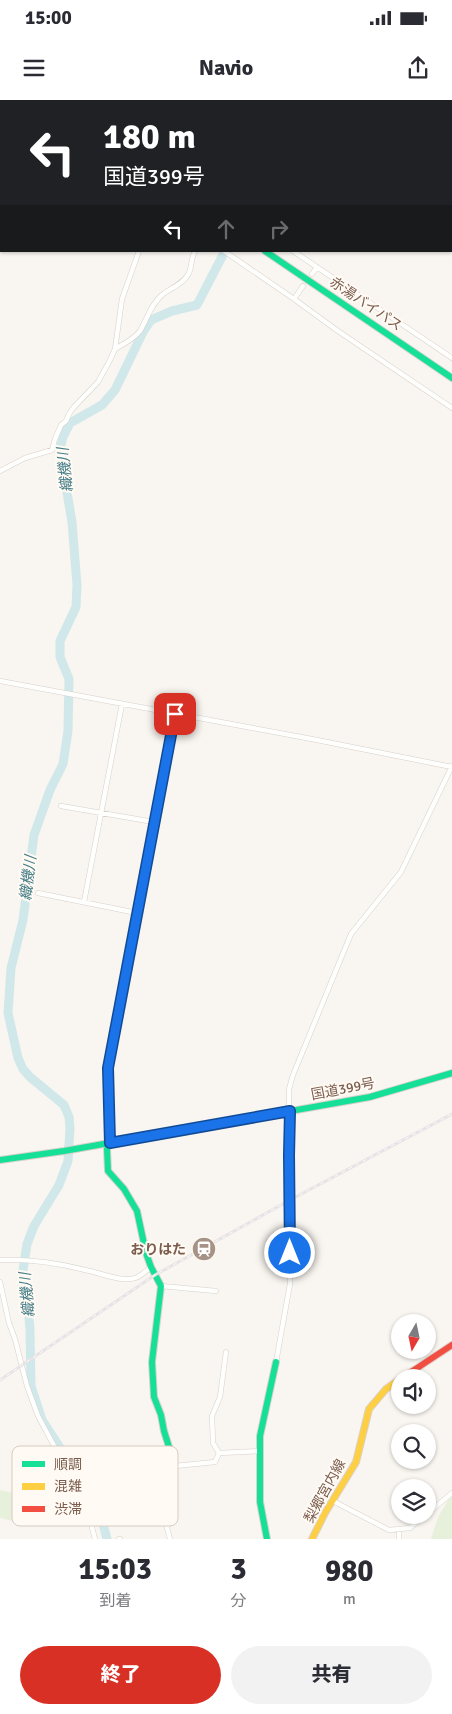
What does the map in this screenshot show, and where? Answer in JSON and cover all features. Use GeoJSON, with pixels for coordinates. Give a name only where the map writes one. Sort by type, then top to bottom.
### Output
{"type":"FeatureCollection","features":[{"type":"Feature","properties":{"kind":"main road","name":"赤湯バイパス"},"geometry":{"type":"LineString","coordinates":[[266,252],[452,378]]}},
{"type":"Feature","properties":{"kind":"main road"},"geometry":{"type":"LineString","coordinates":[[169,1446],[161,1415],[154,1397],[152,1362],[161,1286],[151,1267],[140,1233],[137,1210],[124,1189],[108,1171],[107,1150],[110,1143],[108,1068],[175,714]]}},
{"type":"Feature","properties":{"kind":"main road","name":"国道399号"},"geometry":{"type":"LineString","coordinates":[[0,1160],[76,1149],[370,1097],[452,1074]]}},
{"type":"Feature","properties":{"kind":"main road","name":"梨郷宮内線"},"geometry":{"type":"LineString","coordinates":[[414,1369],[452,1344]]}},
{"type":"Feature","properties":{"kind":"main road"},"geometry":{"type":"LineString","coordinates":[[267,1539],[260,1502],[260,1436],[276,1362]]}},
{"type":"Feature","properties":{"kind":"main road","name":"梨郷宮内線"},"geometry":{"type":"LineString","coordinates":[[312,1539],[325,1513],[356,1462],[369,1409],[391,1385]]}},
{"type":"Feature","properties":{"kind":"street"},"geometry":{"type":"LineString","coordinates":[[0,471],[25,458],[52,450],[61,425],[66,421],[74,407],[98,382],[115,349],[122,298],[139,252]]}},
{"type":"Feature","properties":{"kind":"street"},"geometry":{"type":"LineString","coordinates":[[115,349],[139,332],[156,301],[189,273],[192,257],[195,252]]}},
{"type":"Feature","properties":{"kind":"street"},"geometry":{"type":"LineString","coordinates":[[225,252],[338,332],[452,408]]}},
{"type":"Feature","properties":{"kind":"street"},"geometry":{"type":"LineString","coordinates":[[294,252],[452,358]]}},
{"type":"Feature","properties":{"kind":"street"},"geometry":{"type":"LineString","coordinates":[[312,274],[317,267]]}},
{"type":"Feature","properties":{"kind":"street"},"geometry":{"type":"LineString","coordinates":[[294,299],[303,286]]}},
{"type":"Feature","properties":{"kind":"street"},"geometry":{"type":"LineString","coordinates":[[0,682],[317,740],[452,767],[401,872],[364,916],[347,943],[293,1075],[289,1089],[290,1284],[276,1362]]}},
{"type":"Feature","properties":{"kind":"street"},"geometry":{"type":"LineString","coordinates":[[84,902],[122,704]]}},
{"type":"Feature","properties":{"kind":"street"},"geometry":{"type":"LineString","coordinates":[[61,806],[154,822]]}},
{"type":"Feature","properties":{"kind":"street"},"geometry":{"type":"LineString","coordinates":[[38,893],[137,913]]}},
{"type":"Feature","properties":{"kind":"street"},"geometry":{"type":"LineString","coordinates":[[0,1260],[20,1259],[128,1279],[135,1278],[151,1267]]}},
{"type":"Feature","properties":{"kind":"street"},"geometry":{"type":"LineString","coordinates":[[0,1282],[9,1323],[27,1386],[38,1416],[54,1446]]}},
{"type":"Feature","properties":{"kind":"street"},"geometry":{"type":"LineString","coordinates":[[161,1286],[216,1291]]}},
{"type":"Feature","properties":{"kind":"street"},"geometry":{"type":"LineString","coordinates":[[219,1453],[213,1443],[212,1416],[220,1397],[226,1352]]}},
{"type":"Feature","properties":{"kind":"street"},"geometry":{"type":"LineString","coordinates":[[219,1453],[260,1451]]}},
{"type":"Feature","properties":{"kind":"street"},"geometry":{"type":"LineString","coordinates":[[178,1466],[215,1462],[219,1453]]}},
{"type":"Feature","properties":{"kind":"street"},"geometry":{"type":"LineString","coordinates":[[436,1506],[452,1493]]}},
{"type":"Feature","properties":{"kind":"street"},"geometry":{"type":"LineString","coordinates":[[333,1501],[389,1530],[410,1528],[415,1524]]}},
{"type":"Feature","properties":{"kind":"street"},"geometry":{"type":"LineString","coordinates":[[92,1526],[95,1539]]}},
{"type":"Feature","properties":{"kind":"street"},"geometry":{"type":"LineString","coordinates":[[167,1526],[170,1539]]}},
{"type":"Feature","properties":{"kind":"street"},"geometry":{"type":"LineString","coordinates":[[399,1530],[399,1539]]}},
{"type":"Feature","properties":{"kind":"green space"},"geometry":{"type":"Polygon","coordinates":[[[0,1490],[12,1493],[12,1521],[0,1518],[0,1490]]]}},
{"type":"Feature","properties":{"kind":"green space"},"geometry":{"type":"Polygon","coordinates":[[[452,1494],[452,1539],[431,1539],[438,1517],[452,1494]]]}},
{"type":"Feature","properties":{"kind":"waterway","name":"織機川"},"geometry":{"type":"LineString","coordinates":[[59,1446],[42,1420],[31,1386],[28,1307],[22,1288],[27,1244],[34,1226],[59,1185],[68,1161],[69,1117],[64,1105],[23,1069],[18,1058],[8,1013],[11,968],[23,920],[34,835],[50,790],[63,764],[68,731],[69,679],[60,657],[60,641],[76,607],[77,585],[72,522],[61,457],[61,445],[70,423],[102,405],[115,390],[143,332],[151,320],[172,311],[197,305],[224,252]]}},
{"type":"Feature","properties":{"kind":"waterway","name":"織機川"},"geometry":{"type":"LineString","coordinates":[[104,1526],[107,1539]]}},
{"type":"Feature","properties":{"kind":"railway"},"geometry":{"type":"LineString","coordinates":[[0,1380],[155,1275],[290,1200],[452,1114]]}},
{"type":"Feature","properties":{"kind":"traffic: fast"},"geometry":{"type":"LineString","coordinates":[[266,252],[452,378]]}},
{"type":"Feature","properties":{"kind":"traffic: fast"},"geometry":{"type":"LineString","coordinates":[[0,1160],[64,1151],[370,1097],[452,1073]]}},
{"type":"Feature","properties":{"kind":"traffic: fast"},"geometry":{"type":"LineString","coordinates":[[109,1123],[108,1171],[124,1189],[137,1211],[146,1253],[161,1286],[152,1362],[154,1397],[161,1415],[169,1446]]}},
{"type":"Feature","properties":{"kind":"traffic: fast"},"geometry":{"type":"LineString","coordinates":[[267,1539],[260,1502],[260,1436],[276,1362]]}},
{"type":"Feature","properties":{"kind":"traffic: slow"},"geometry":{"type":"LineString","coordinates":[[109,1123],[108,1069],[175,714]]}},
{"type":"Feature","properties":{"kind":"traffic: slow"},"geometry":{"type":"LineString","coordinates":[[312,1539],[325,1513],[356,1462],[369,1409],[391,1385]]}},
{"type":"Feature","properties":{"kind":"traffic: jam"},"geometry":{"type":"LineString","coordinates":[[416,1369],[452,1345]]}},
{"type":"Feature","properties":{"kind":"place","name":"おりはた"},"geometry":{"type":"Point","coordinates":[204,1249]}},
{"type":"Feature","properties":{"kind":"route"},"geometry":{"type":"LineString","coordinates":[[175,714],[108,1068],[110,1143],[290,1111],[290,1253]]}}]}
